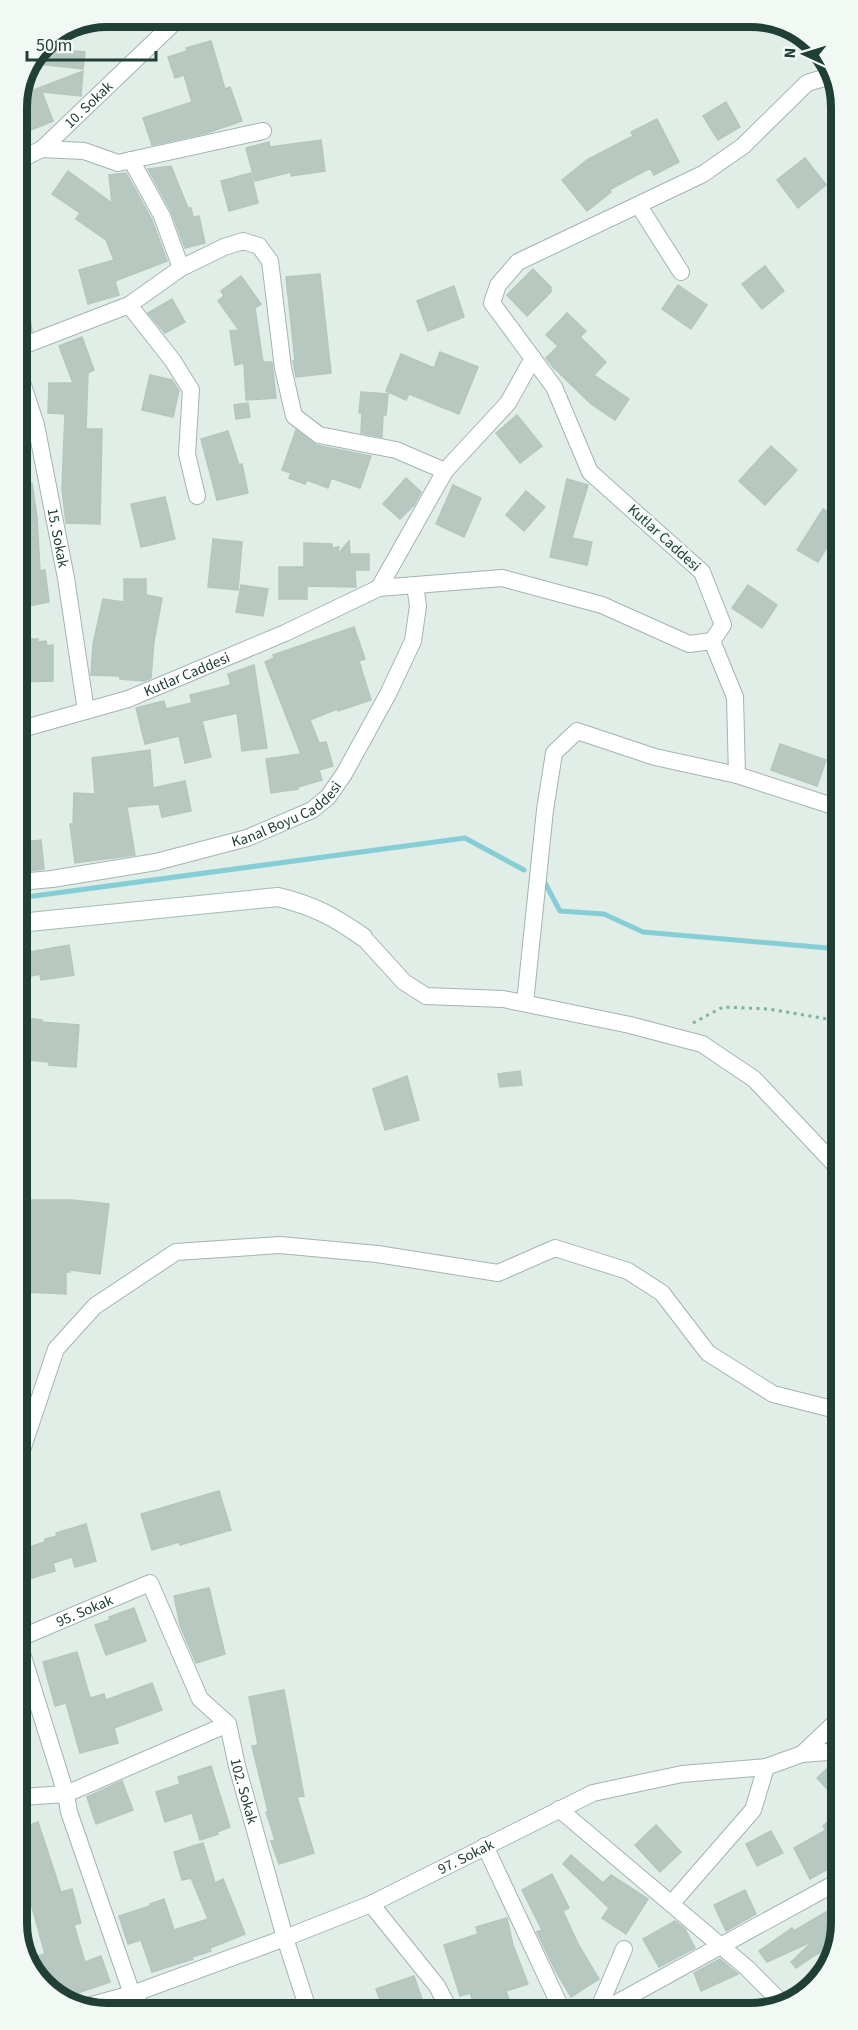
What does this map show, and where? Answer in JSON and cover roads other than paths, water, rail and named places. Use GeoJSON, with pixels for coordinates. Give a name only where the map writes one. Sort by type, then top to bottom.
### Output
{"type":"FeatureCollection","features":[{"type":"Feature","properties":{"kind":"street","name":"10. Sokak"},"geometry":{"type":"LineString","coordinates":[[27,156],[42,149],[169,27]]}},
{"type":"Feature","properties":{"kind":"street","name":"Kutlar Caddesi"},"geometry":{"type":"LineString","coordinates":[[27,727],[128,699],[285,633],[379,588],[502,578],[602,605],[689,644],[712,641],[723,625],[702,572],[590,472],[554,387],[492,303],[498,285],[518,262],[703,174],[743,146],[807,82],[825,77]]}},
{"type":"Feature","properties":{"kind":"street"},"geometry":{"type":"LineString","coordinates":[[42,149],[84,151],[118,163],[263,131]]}},
{"type":"Feature","properties":{"kind":"street"},"geometry":{"type":"LineString","coordinates":[[131,160],[162,216],[181,268]]}},
{"type":"Feature","properties":{"kind":"street"},"geometry":{"type":"LineString","coordinates":[[639,206],[681,272]]}},
{"type":"Feature","properties":{"kind":"street"},"geometry":{"type":"LineString","coordinates":[[27,344],[129,305],[181,268],[224,247],[243,241],[259,246],[270,261],[283,368],[294,416],[319,435],[396,450],[446,471]]}},
{"type":"Feature","properties":{"kind":"street"},"geometry":{"type":"LineString","coordinates":[[129,305],[173,362],[191,390],[187,454],[197,496]]}},
{"type":"Feature","properties":{"kind":"street"},"geometry":{"type":"LineString","coordinates":[[379,588],[446,471],[508,402],[533,358]]}},
{"type":"Feature","properties":{"kind":"street","name":"15. Sokak"},"geometry":{"type":"LineString","coordinates":[[27,398],[36,425],[62,554],[86,711]]}},
{"type":"Feature","properties":{"kind":"street","name":"Kanal Boyu Caddesi"},"geometry":{"type":"LineString","coordinates":[[27,881],[156,862],[247,838],[312,810],[328,797],[344,774],[388,694],[413,641],[418,606],[406,585],[396,558]]}},
{"type":"Feature","properties":{"kind":"street"},"geometry":{"type":"LineString","coordinates":[[712,641],[735,697],[737,775]]}},
{"type":"Feature","properties":{"kind":"street"},"geometry":{"type":"LineString","coordinates":[[525,1003],[545,810],[554,753],[577,731],[655,757],[737,775],[831,805]]}},
{"type":"Feature","properties":{"kind":"street"},"geometry":{"type":"LineString","coordinates":[[27,922],[278,897],[305,903],[332,916],[363,937],[404,982],[426,996],[503,999],[630,1025],[702,1044],[754,1078],[831,1160]]}},
{"type":"Feature","properties":{"kind":"street"},"geometry":{"type":"LineString","coordinates":[[27,1435],[56,1349],[95,1306],[176,1252],[280,1245],[377,1254],[498,1273],[555,1248],[628,1271],[662,1293],[708,1353],[774,1394],[831,1409]]}},
{"type":"Feature","properties":{"kind":"street","name":"95. Sokak"},"geometry":{"type":"LineString","coordinates":[[27,1635],[150,1583],[200,1699],[228,1724]]}},
{"type":"Feature","properties":{"kind":"street"},"geometry":{"type":"LineString","coordinates":[[27,1669],[66,1794],[69,1812],[138,2003]]}},
{"type":"Feature","properties":{"kind":"street"},"geometry":{"type":"LineString","coordinates":[[27,1797],[66,1794],[228,1724]]}},
{"type":"Feature","properties":{"kind":"street","name":"102. Sokak"},"geometry":{"type":"LineString","coordinates":[[228,1724],[237,1766],[285,1938],[306,2003]]}},
{"type":"Feature","properties":{"kind":"street","name":"97. Sokak"},"geometry":{"type":"LineString","coordinates":[[101,2003],[134,1994],[371,1904],[593,1793],[682,1774],[766,1767],[802,1754],[831,1726]]}},
{"type":"Feature","properties":{"kind":"street"},"geometry":{"type":"LineString","coordinates":[[802,1754],[831,1752]]}},
{"type":"Feature","properties":{"kind":"street"},"geometry":{"type":"LineString","coordinates":[[672,1903],[753,1810],[766,1767]]}},
{"type":"Feature","properties":{"kind":"street"},"geometry":{"type":"LineString","coordinates":[[559,1809],[747,1968],[777,1998]]}},
{"type":"Feature","properties":{"kind":"street"},"geometry":{"type":"LineString","coordinates":[[484,1846],[559,2003]]}},
{"type":"Feature","properties":{"kind":"street"},"geometry":{"type":"LineString","coordinates":[[617,2003],[831,1885]]}},
{"type":"Feature","properties":{"kind":"street"},"geometry":{"type":"LineString","coordinates":[[371,1904],[437,1986],[446,2003]]}},
{"type":"Feature","properties":{"kind":"street"},"geometry":{"type":"LineString","coordinates":[[601,2003],[624,1949]]}},
{"type":"Feature","properties":{"kind":"waterway"},"geometry":{"type":"LineString","coordinates":[[27,897],[465,838],[524,870]]}},
{"type":"Feature","properties":{"kind":"waterway"},"geometry":{"type":"LineString","coordinates":[[544,881],[560,911],[604,914],[643,932],[831,948]]}}]}
